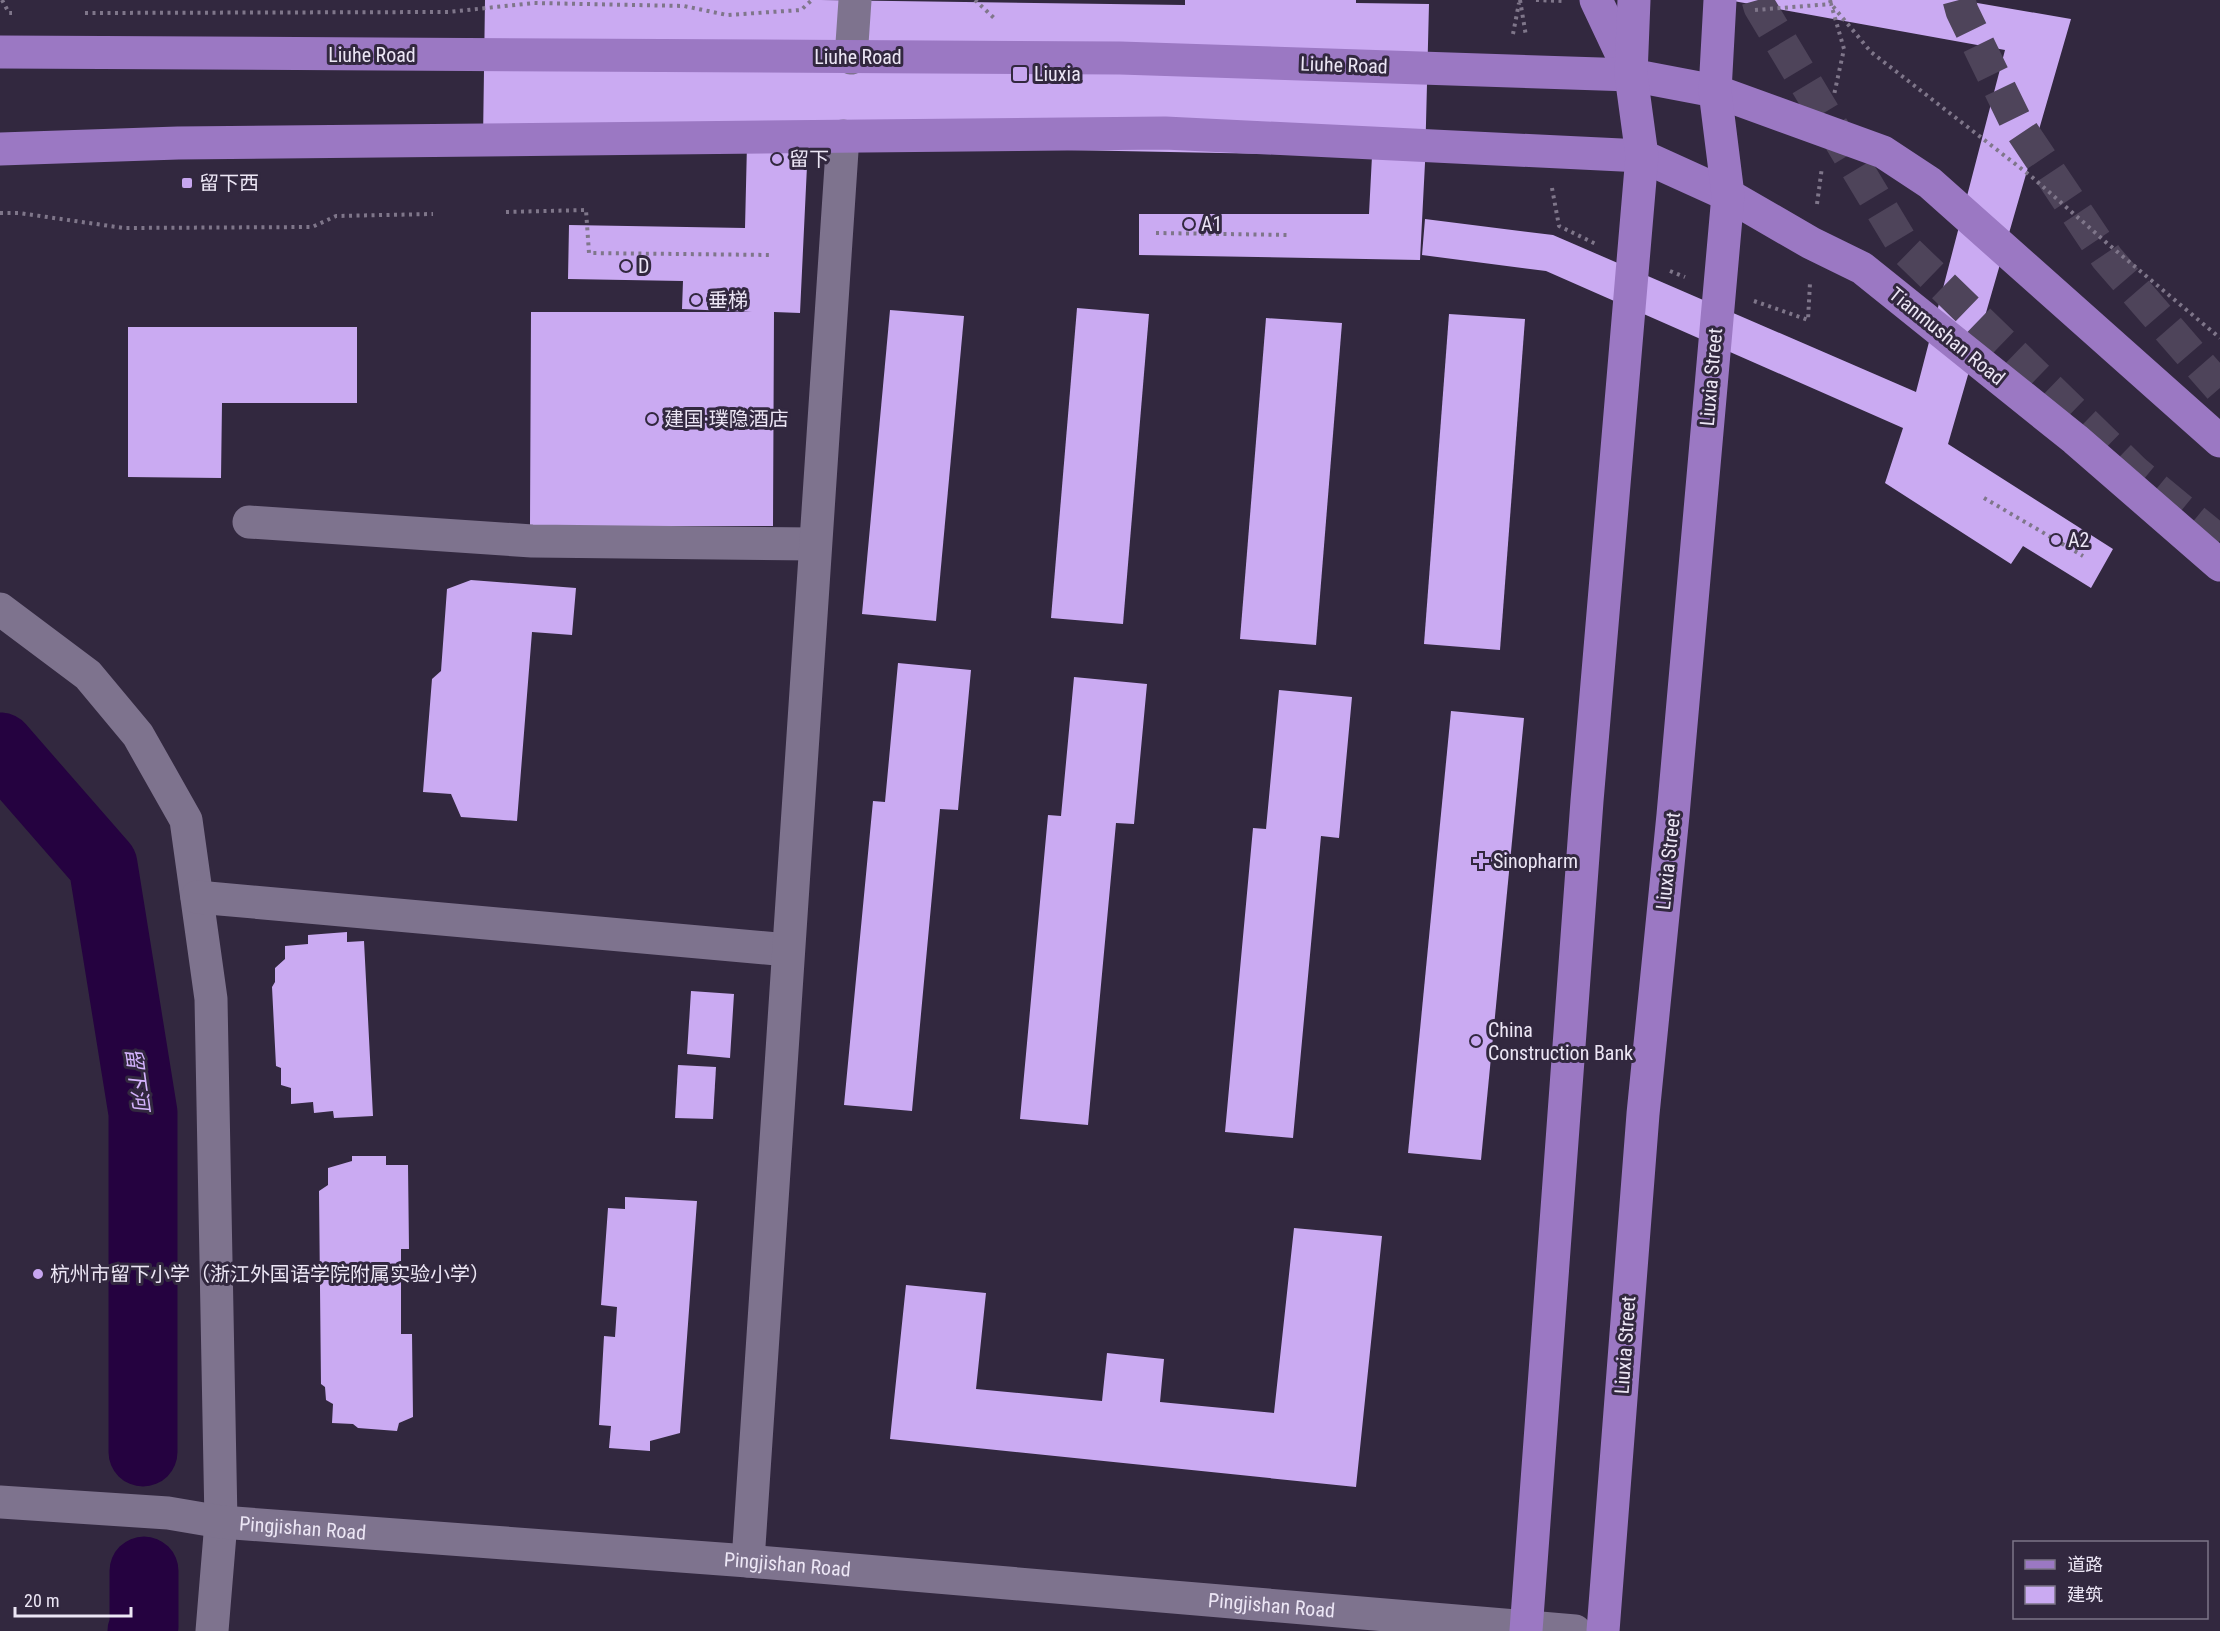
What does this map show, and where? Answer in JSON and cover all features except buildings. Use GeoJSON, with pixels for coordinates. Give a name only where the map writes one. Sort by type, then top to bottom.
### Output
{"type":"FeatureCollection","features":[{"type":"Feature","properties":{"kind":"main road"},"geometry":{"type":"LineString","coordinates":[[1596,0],[1631,75]]}},
{"type":"Feature","properties":{"kind":"main road"},"geometry":{"type":"LineString","coordinates":[[1526,1629],[1588,789],[1642,156],[1631,75],[1634,0]]}},
{"type":"Feature","properties":{"kind":"main road","name":"Liuxia Street"},"geometry":{"type":"LineString","coordinates":[[1603,1631],[1643,1114],[1672,826],[1728,195],[1715,91],[1720,0]]}},
{"type":"Feature","properties":{"kind":"main road","name":"Liuhe Road"},"geometry":{"type":"LineString","coordinates":[[0,52],[1120,58],[1631,75],[1715,91]]}},
{"type":"Feature","properties":{"kind":"main road"},"geometry":{"type":"LineString","coordinates":[[1715,91],[1883,152],[1930,183],[2220,441]]}},
{"type":"Feature","properties":{"kind":"main road"},"geometry":{"type":"LineString","coordinates":[[0,148],[178,142],[1165,133],[1642,156]]}},
{"type":"Feature","properties":{"kind":"main road","name":"Tianmushan Road"},"geometry":{"type":"LineString","coordinates":[[1642,156],[1728,195],[1811,243],[1862,268],[2075,439],[2220,565]]}},
{"type":"Feature","properties":{"kind":"street"},"geometry":{"type":"LineString","coordinates":[[851,58],[855,0]]}},
{"type":"Feature","properties":{"kind":"street"},"geometry":{"type":"LineString","coordinates":[[748,1561],[843,136]]}},
{"type":"Feature","properties":{"kind":"street"},"geometry":{"type":"LineString","coordinates":[[249,522],[532,541],[815,544]]}},
{"type":"Feature","properties":{"kind":"street"},"geometry":{"type":"LineString","coordinates":[[0,609],[88,675],[138,735],[186,820],[211,999],[221,1522],[212,1631]]}},
{"type":"Feature","properties":{"kind":"street"},"geometry":{"type":"LineString","coordinates":[[197,897],[788,950]]}},
{"type":"Feature","properties":{"kind":"street","name":"Pingjishan Road"},"geometry":{"type":"LineString","coordinates":[[0,1502],[168,1513],[221,1522],[748,1561],[1526,1629],[1575,1631]]}},
{"type":"Feature","properties":{"kind":"path"},"geometry":{"type":"LineString","coordinates":[[3,0],[9,13],[21,13]]}},
{"type":"Feature","properties":{"kind":"path"},"geometry":{"type":"LineString","coordinates":[[81,13],[448,12],[534,3],[684,6],[727,15],[801,10],[812,0]]}},
{"type":"Feature","properties":{"kind":"path"},"geometry":{"type":"LineString","coordinates":[[1830,0],[1871,52],[2032,177],[2220,338]]}},
{"type":"Feature","properties":{"kind":"path"},"geometry":{"type":"LineString","coordinates":[[506,212],[586,210],[589,253],[771,255]]}},
{"type":"Feature","properties":{"kind":"path"},"geometry":{"type":"LineString","coordinates":[[0,213],[19,213],[124,228],[312,227],[336,216],[433,214]]}},
{"type":"Feature","properties":{"kind":"path"},"geometry":{"type":"LineString","coordinates":[[1156,233],[1290,235]]}},
{"type":"Feature","properties":{"kind":"path"},"geometry":{"type":"LineString","coordinates":[[1984,498],[2083,556]]}},
{"type":"Feature","properties":{"kind":"waterway","name":"留下河"},"geometry":{"type":"LineString","coordinates":[[0,747],[103,865],[143,1113],[143,1452]]}},
{"type":"Feature","properties":{"kind":"waterway","name":"留下河"},"geometry":{"type":"LineString","coordinates":[[142,1631],[144,1626],[144,1571]]}},
{"type":"Feature","properties":{"kind":"tunnel"},"geometry":{"type":"LineString","coordinates":[[1758,0],[1760,7],[1906,250],[2135,472],[2220,542]]}},
{"type":"Feature","properties":{"kind":"tunnel"},"geometry":{"type":"LineString","coordinates":[[1959,0],[1962,11],[2016,122],[2107,258],[2220,388]]}},
{"type":"Feature","properties":{"kind":"place","name":"Liuxia"},"geometry":{"type":"Point","coordinates":[1020,74]}},
{"type":"Feature","properties":{"kind":"place","name":"留下"},"geometry":{"type":"Point","coordinates":[777,159]}},
{"type":"Feature","properties":{"kind":"place","name":"留下西"},"geometry":{"type":"Point","coordinates":[187,183]}},
{"type":"Feature","properties":{"kind":"place","name":"A1"},"geometry":{"type":"Point","coordinates":[1189,224]}},
{"type":"Feature","properties":{"kind":"place","name":"D"},"geometry":{"type":"Point","coordinates":[626,266]}},
{"type":"Feature","properties":{"kind":"place","name":"垂梯"},"geometry":{"type":"Point","coordinates":[696,300]}},
{"type":"Feature","properties":{"kind":"place","name":"建国·璞隐酒店"},"geometry":{"type":"Point","coordinates":[652,419]}},
{"type":"Feature","properties":{"kind":"place","name":"A2"},"geometry":{"type":"Point","coordinates":[2056,540]}},
{"type":"Feature","properties":{"kind":"place","name":"Sinopharm"},"geometry":{"type":"Point","coordinates":[1481,861]}},
{"type":"Feature","properties":{"kind":"place","name":"China Construction Bank"},"geometry":{"type":"Point","coordinates":[1476,1041]}},
{"type":"Feature","properties":{"kind":"place","name":"杭州市留下小学（浙江外国语学院附属实验小学）"},"geometry":{"type":"Point","coordinates":[38,1274]}}]}
